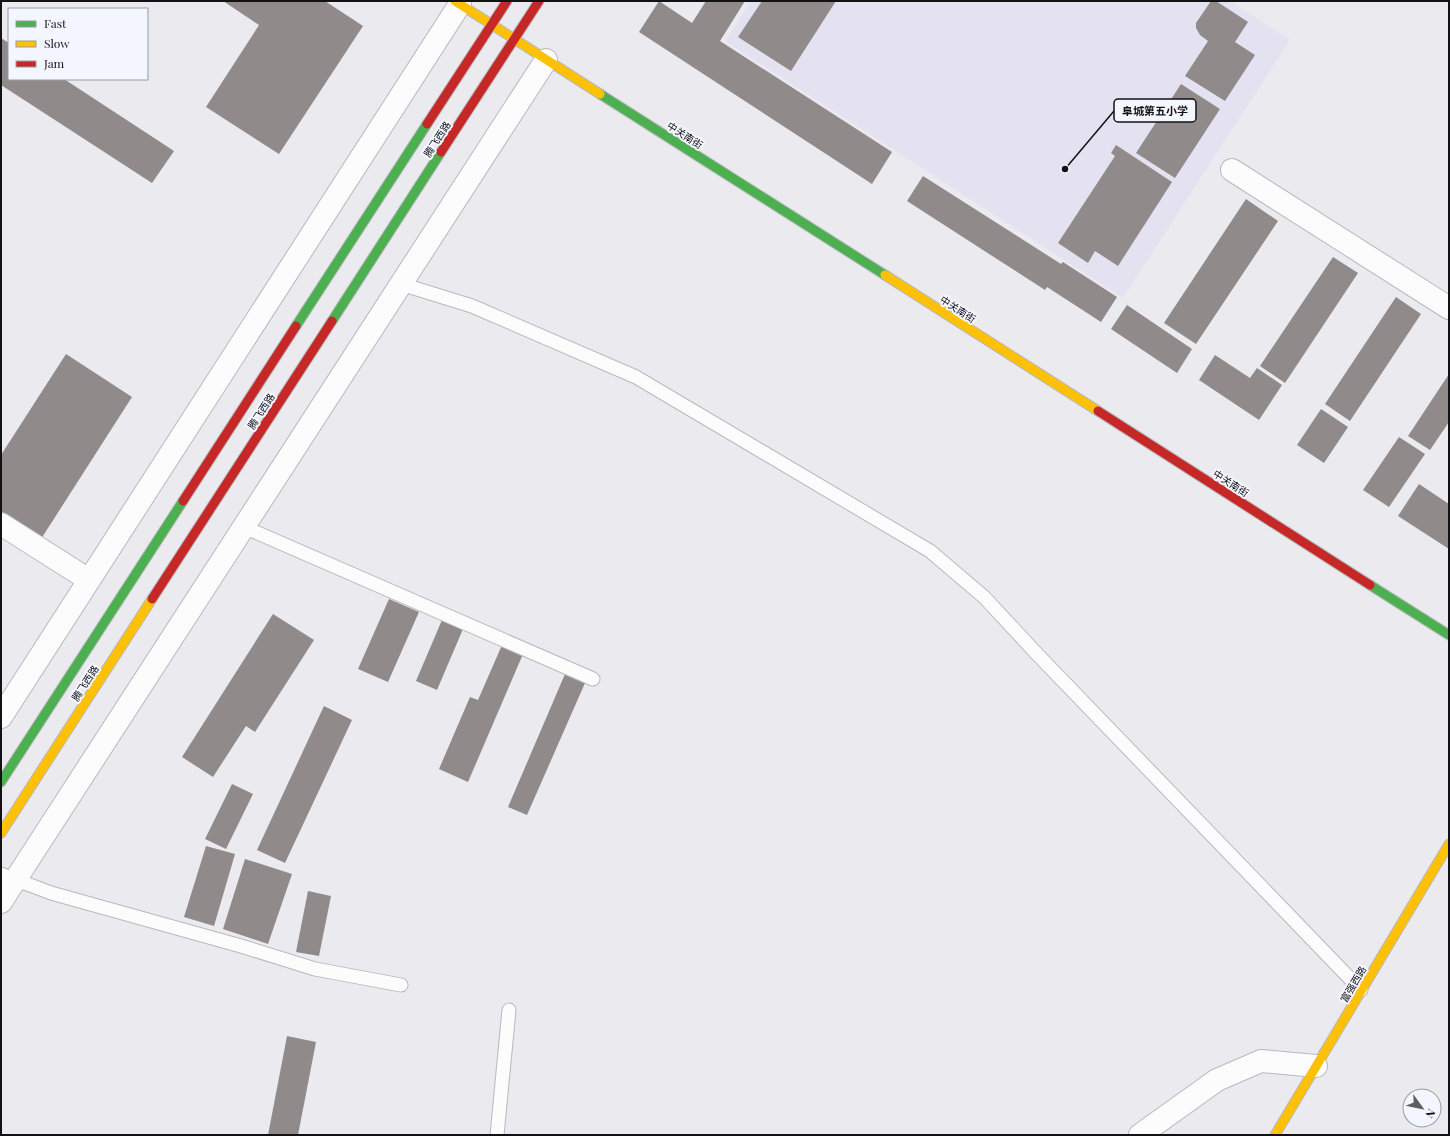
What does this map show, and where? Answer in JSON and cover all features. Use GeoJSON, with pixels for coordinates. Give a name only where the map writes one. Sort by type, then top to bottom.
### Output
{"type":"FeatureCollection","features":[{"type":"Feature","properties":{"kind":"street","name":"腾飞西路"},"geometry":{"type":"LineString","coordinates":[[1,782],[507,1]]}},
{"type":"Feature","properties":{"kind":"street","name":"腾飞西路"},"geometry":{"type":"LineString","coordinates":[[1,833],[539,1]]}},
{"type":"Feature","properties":{"kind":"street","name":"中关南街"},"geometry":{"type":"LineString","coordinates":[[458,3],[1449,635]]}},
{"type":"Feature","properties":{"kind":"street"},"geometry":{"type":"LineString","coordinates":[[1,717],[458,3]]}},
{"type":"Feature","properties":{"kind":"street"},"geometry":{"type":"LineString","coordinates":[[1,902],[8,877],[244,527],[546,60]]}},
{"type":"Feature","properties":{"kind":"street"},"geometry":{"type":"LineString","coordinates":[[1232,170],[1449,308]]}},
{"type":"Feature","properties":{"kind":"street"},"geometry":{"type":"LineString","coordinates":[[1,524],[89,580]]}},
{"type":"Feature","properties":{"kind":"street","name":"富强西路"},"geometry":{"type":"LineString","coordinates":[[1275,1135],[1449,844]]}},
{"type":"Feature","properties":{"kind":"street"},"geometry":{"type":"LineString","coordinates":[[1140,1135],[1217,1080],[1260,1061],[1316,1066]]}},
{"type":"Feature","properties":{"kind":"lane"},"geometry":{"type":"LineString","coordinates":[[401,284],[472,306],[636,377],[930,551],[984,597],[1037,654],[1361,990]]}},
{"type":"Feature","properties":{"kind":"lane"},"geometry":{"type":"LineString","coordinates":[[244,527],[593,679]]}},
{"type":"Feature","properties":{"kind":"lane"},"geometry":{"type":"LineString","coordinates":[[8,877],[51,893],[241,946],[315,969],[401,985]]}},
{"type":"Feature","properties":{"kind":"lane"},"geometry":{"type":"LineString","coordinates":[[497,1135],[509,1010]]}},
{"type":"Feature","properties":{"kind":"shaded area"},"geometry":{"type":"Polygon","coordinates":[[[751,1],[1230,1],[1290,40],[1123,298],[725,41],[751,1]]]}},
{"type":"Feature","properties":{"kind":"building"},"geometry":{"type":"Polygon","coordinates":[[[223,1],[325,1],[363,26],[279,154],[206,107],[259,25],[223,1]]]}},
{"type":"Feature","properties":{"kind":"building"},"geometry":{"type":"Polygon","coordinates":[[[659,1],[692,23],[706,1],[745,1],[720,41],[892,152],[872,184],[639,32],[659,1]]]}},
{"type":"Feature","properties":{"kind":"building"},"geometry":{"type":"Polygon","coordinates":[[[762,1],[836,1],[791,71],[738,37],[762,1]]]}},
{"type":"Feature","properties":{"kind":"building"},"geometry":{"type":"Polygon","coordinates":[[[1211,1],[1216,1],[1248,22],[1235,42],[1255,55],[1225,101],[1185,76],[1208,41],[1200,35],[1196,28],[1196,23],[1211,1]]]}},
{"type":"Feature","properties":{"kind":"building"},"geometry":{"type":"Polygon","coordinates":[[[1,38],[8,42],[8,80],[66,80],[174,151],[152,183],[1,85],[1,38]]]}},
{"type":"Feature","properties":{"kind":"building"},"geometry":{"type":"Polygon","coordinates":[[[1181,84],[1220,109],[1175,178],[1136,153],[1181,84]]]}},
{"type":"Feature","properties":{"kind":"building"},"geometry":{"type":"Polygon","coordinates":[[[1116,145],[1172,182],[1118,266],[1095,251],[1088,263],[1058,243],[1115,156],[1111,153],[1116,145]]]}},
{"type":"Feature","properties":{"kind":"building"},"geometry":{"type":"Polygon","coordinates":[[[923,176],[1061,264],[1063,262],[1117,297],[1101,322],[1047,287],[1045,290],[907,201],[923,176]]]}},
{"type":"Feature","properties":{"kind":"building"},"geometry":{"type":"Polygon","coordinates":[[[1246,199],[1278,221],[1196,344],[1164,323],[1246,199]]]}},
{"type":"Feature","properties":{"kind":"building"},"geometry":{"type":"Polygon","coordinates":[[[1333,257],[1358,273],[1285,383],[1260,366],[1333,257]]]}},
{"type":"Feature","properties":{"kind":"building"},"geometry":{"type":"Polygon","coordinates":[[[1396,297],[1421,314],[1350,421],[1325,404],[1396,297]]]}},
{"type":"Feature","properties":{"kind":"building"},"geometry":{"type":"Polygon","coordinates":[[[1127,305],[1192,349],[1177,373],[1111,329],[1127,305]]]}},
{"type":"Feature","properties":{"kind":"building"},"geometry":{"type":"Polygon","coordinates":[[[66,354],[132,397],[41,539],[1,513],[1,455],[66,354]]]}},
{"type":"Feature","properties":{"kind":"building"},"geometry":{"type":"Polygon","coordinates":[[[1215,355],[1250,378],[1257,368],[1282,385],[1259,420],[1199,380],[1215,355]]]}},
{"type":"Feature","properties":{"kind":"building"},"geometry":{"type":"Polygon","coordinates":[[[1449,374],[1449,422],[1430,450],[1408,436],[1449,374]]]}},
{"type":"Feature","properties":{"kind":"building"},"geometry":{"type":"Polygon","coordinates":[[[1321,409],[1348,427],[1324,463],[1297,445],[1321,409]]]}},
{"type":"Feature","properties":{"kind":"building"},"geometry":{"type":"Polygon","coordinates":[[[1399,437],[1425,454],[1389,507],[1363,490],[1399,437]]]}},
{"type":"Feature","properties":{"kind":"building"},"geometry":{"type":"Polygon","coordinates":[[[1419,484],[1449,504],[1449,549],[1398,516],[1419,484]]]}},
{"type":"Feature","properties":{"kind":"building"},"geometry":{"type":"Polygon","coordinates":[[[389,599],[419,612],[388,682],[358,669],[389,599]]]}},
{"type":"Feature","properties":{"kind":"building"},"geometry":{"type":"Polygon","coordinates":[[[273,614],[314,640],[255,732],[246,726],[213,777],[182,757],[273,614]]]}},
{"type":"Feature","properties":{"kind":"building"},"geometry":{"type":"Polygon","coordinates":[[[442,620],[463,629],[437,690],[416,681],[442,620]]]}},
{"type":"Feature","properties":{"kind":"building"},"geometry":{"type":"Polygon","coordinates":[[[502,645],[523,654],[468,782],[439,769],[470,697],[478,700],[502,645]]]}},
{"type":"Feature","properties":{"kind":"building"},"geometry":{"type":"Polygon","coordinates":[[[565,674],[585,683],[527,815],[508,807],[565,674]]]}},
{"type":"Feature","properties":{"kind":"building"},"geometry":{"type":"Polygon","coordinates":[[[324,706],[352,720],[285,863],[257,850],[324,706]]]}},
{"type":"Feature","properties":{"kind":"building"},"geometry":{"type":"Polygon","coordinates":[[[232,784],[253,794],[226,849],[205,839],[232,784]]]}},
{"type":"Feature","properties":{"kind":"building"},"geometry":{"type":"Polygon","coordinates":[[[206,846],[235,854],[214,926],[184,917],[206,846]]]}},
{"type":"Feature","properties":{"kind":"building"},"geometry":{"type":"Polygon","coordinates":[[[245,859],[292,874],[268,944],[223,929],[245,859]]]}},
{"type":"Feature","properties":{"kind":"building"},"geometry":{"type":"Polygon","coordinates":[[[308,891],[331,896],[319,956],[296,952],[308,891]]]}},
{"type":"Feature","properties":{"kind":"building"},"geometry":{"type":"Polygon","coordinates":[[[287,1036],[316,1042],[298,1135],[268,1135],[287,1036]]]}},
{"type":"Feature","properties":{"kind":"traffic: fast"},"geometry":{"type":"LineString","coordinates":[[600,94],[885,275]]}},
{"type":"Feature","properties":{"kind":"traffic: fast"},"geometry":{"type":"LineString","coordinates":[[296,326],[427,124]]}},
{"type":"Feature","properties":{"kind":"traffic: fast"},"geometry":{"type":"LineString","coordinates":[[332,321],[441,152]]}},
{"type":"Feature","properties":{"kind":"traffic: fast"},"geometry":{"type":"LineString","coordinates":[[1,782],[183,501]]}},
{"type":"Feature","properties":{"kind":"traffic: fast"},"geometry":{"type":"LineString","coordinates":[[1370,585],[1449,635]]}},
{"type":"Feature","properties":{"kind":"traffic: slow"},"geometry":{"type":"LineString","coordinates":[[455,1],[600,94]]}},
{"type":"Feature","properties":{"kind":"traffic: slow"},"geometry":{"type":"LineString","coordinates":[[885,275],[1098,411]]}},
{"type":"Feature","properties":{"kind":"traffic: slow"},"geometry":{"type":"LineString","coordinates":[[1,833],[152,599]]}},
{"type":"Feature","properties":{"kind":"traffic: slow"},"geometry":{"type":"LineString","coordinates":[[1275,1135],[1449,844]]}},
{"type":"Feature","properties":{"kind":"traffic: jam"},"geometry":{"type":"LineString","coordinates":[[427,124],[507,1]]}},
{"type":"Feature","properties":{"kind":"traffic: jam"},"geometry":{"type":"LineString","coordinates":[[441,152],[539,1]]}},
{"type":"Feature","properties":{"kind":"traffic: jam"},"geometry":{"type":"LineString","coordinates":[[152,599],[332,321]]}},
{"type":"Feature","properties":{"kind":"traffic: jam"},"geometry":{"type":"LineString","coordinates":[[183,501],[296,326]]}},
{"type":"Feature","properties":{"kind":"traffic: jam"},"geometry":{"type":"LineString","coordinates":[[1098,411],[1370,585]]}},
{"type":"Feature","properties":{"kind":"place","name":"阜城第五小学"},"geometry":{"type":"Point","coordinates":[1065,169]}}]}
